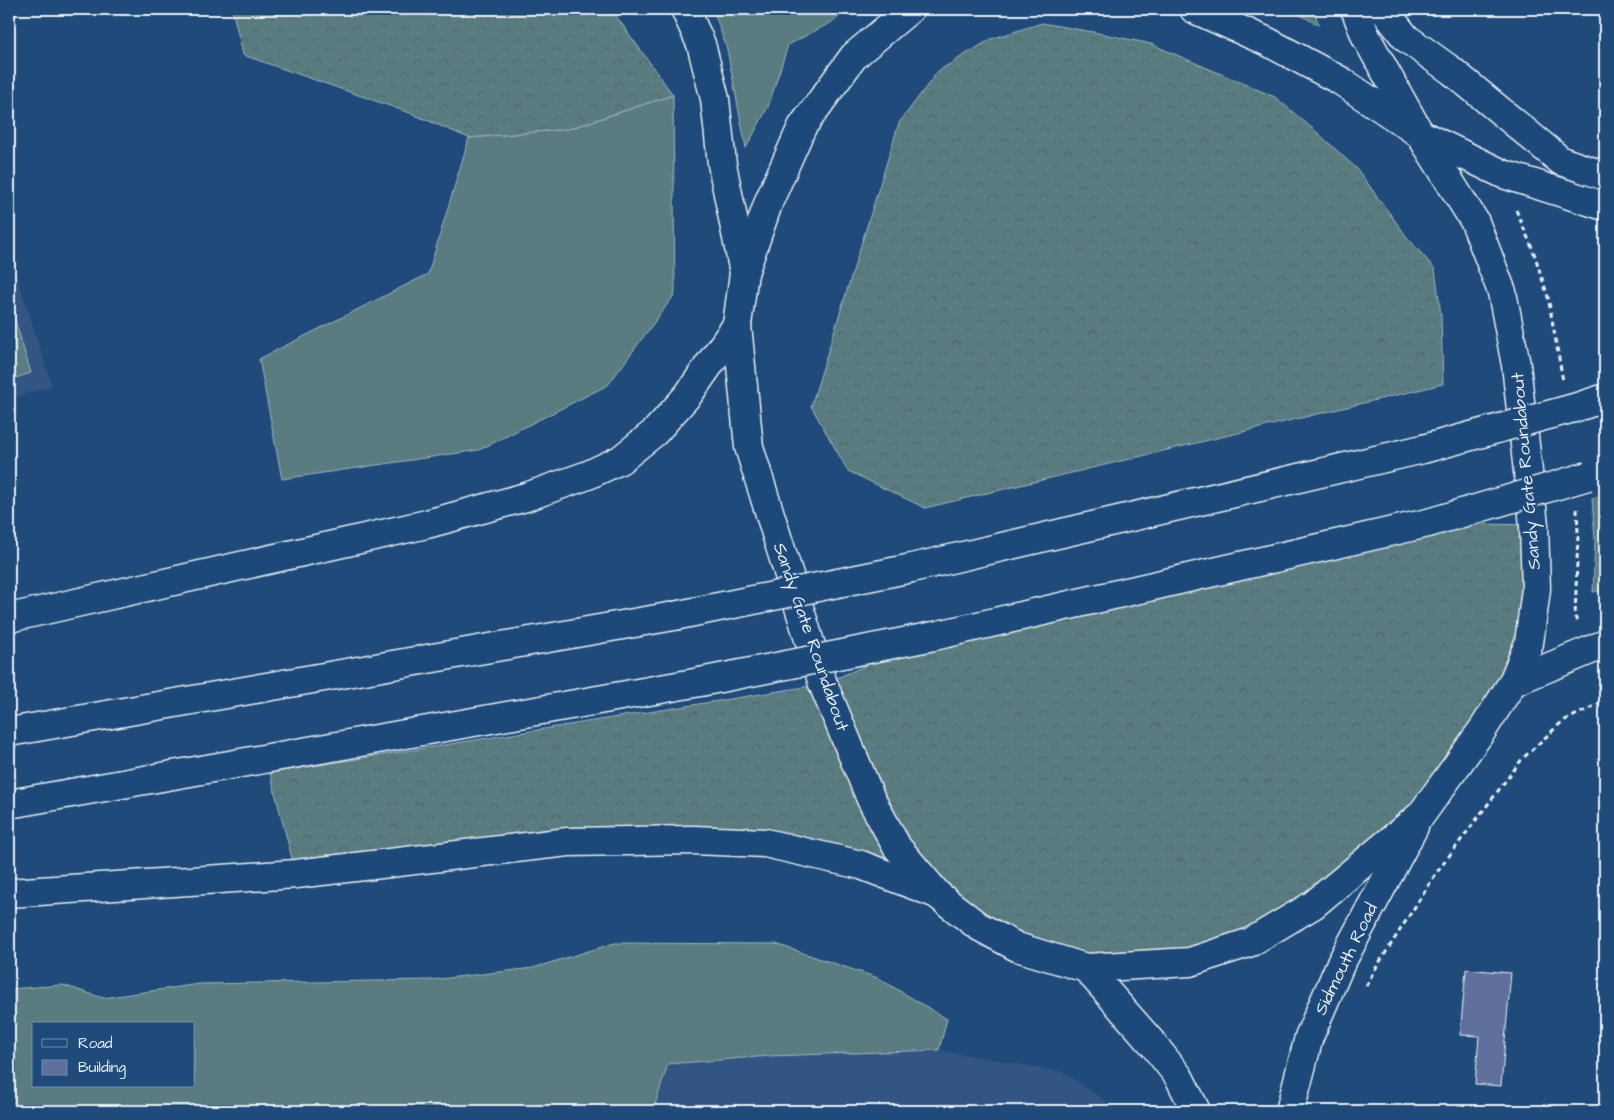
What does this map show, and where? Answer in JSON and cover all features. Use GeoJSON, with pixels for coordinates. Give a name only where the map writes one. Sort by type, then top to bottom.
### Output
{"type":"FeatureCollection","features":[{"type":"Feature","properties":{"kind":"main road"},"geometry":{"type":"LineString","coordinates":[[685,9],[701,44],[715,99],[722,164],[744,273]]}},
{"type":"Feature","properties":{"kind":"main road","name":"Sandy Gate Roundabout"},"geometry":{"type":"LineString","coordinates":[[910,9],[854,56],[802,127],[769,201],[744,273],[737,325],[749,447],[823,684],[871,799],[897,847],[938,894],[978,926],[1017,947],[1086,968],[1190,962],[1251,942],[1313,905],[1421,815],[1483,729],[1513,682],[1529,643],[1536,589],[1534,525],[1516,365],[1502,292],[1475,222],[1420,134],[1341,81],[1268,42],[1194,9]]}},
{"type":"Feature","properties":{"kind":"main road"},"geometry":{"type":"LineString","coordinates":[[1355,9],[1366,37],[1420,134],[1503,174],[1605,205]]}},
{"type":"Feature","properties":{"kind":"main road"},"geometry":{"type":"LineString","coordinates":[[1383,9],[1406,38],[1452,71],[1561,161],[1605,176]]}},
{"type":"Feature","properties":{"kind":"main road"},"geometry":{"type":"LineString","coordinates":[[9,618],[427,524],[526,498],[588,475],[620,460],[655,432],[688,395],[737,325]]}},
{"type":"Feature","properties":{"kind":"main road"},"geometry":{"type":"LineString","coordinates":[[9,732],[674,616],[912,568],[1423,448],[1605,398]]}},
{"type":"Feature","properties":{"kind":"main road"},"geometry":{"type":"LineString","coordinates":[[9,804],[700,682],[934,636],[1428,524],[1597,473]]}},
{"type":"Feature","properties":{"kind":"main road"},"geometry":{"type":"LineString","coordinates":[[1513,682],[1605,644]]}},
{"type":"Feature","properties":{"kind":"main road","name":"Sidmouth Road"},"geometry":{"type":"LineString","coordinates":[[1290,1111],[1309,1037],[1340,965],[1421,815]]}},
{"type":"Feature","properties":{"kind":"main road"},"geometry":{"type":"LineString","coordinates":[[9,893],[296,874],[568,842],[693,840],[765,844],[861,865],[938,894]]}},
{"type":"Feature","properties":{"kind":"main road"},"geometry":{"type":"LineString","coordinates":[[1086,968],[1153,1044],[1179,1077],[1196,1111]]}},
{"type":"Feature","properties":{"kind":"path"},"geometry":{"type":"LineString","coordinates":[[1365,988],[1437,872],[1522,759],[1563,721],[1605,701]]}},
{"type":"Feature","properties":{"kind":"shaded area"},"geometry":{"type":"Polygon","coordinates":[[[9,251],[52,386],[9,399],[9,251]]]}},
{"type":"Feature","properties":{"kind":"shaded area"},"geometry":{"type":"Polygon","coordinates":[[[939,1050],[1064,1072],[1119,1111],[653,1111],[668,1064],[770,1056],[939,1050]]]}},
{"type":"Feature","properties":{"kind":"green space"},"geometry":{"type":"Polygon","coordinates":[[[232,9],[611,9],[673,95],[568,129],[469,138],[410,113],[243,55],[232,9]]]}},
{"type":"Feature","properties":{"kind":"green space"},"geometry":{"type":"Polygon","coordinates":[[[713,9],[848,9],[834,21],[788,45],[768,107],[746,148],[727,49],[713,9]]]}},
{"type":"Feature","properties":{"kind":"green space"},"geometry":{"type":"Polygon","coordinates":[[[1289,9],[1313,9],[1319,25],[1289,9]]]}},
{"type":"Feature","properties":{"kind":"green space"},"geometry":{"type":"Polygon","coordinates":[[[1042,23],[1151,44],[1275,97],[1319,134],[1357,169],[1407,237],[1435,269],[1441,315],[1443,384],[925,508],[848,471],[811,406],[899,123],[938,71],[991,39],[1042,23]]]}},
{"type":"Feature","properties":{"kind":"green space"},"geometry":{"type":"Polygon","coordinates":[[[673,95],[675,294],[608,385],[479,450],[282,479],[259,359],[428,274],[469,138],[568,129],[673,95]]]}},
{"type":"Feature","properties":{"kind":"green space"},"geometry":{"type":"Polygon","coordinates":[[[9,300],[31,373],[9,380],[9,300]]]}},
{"type":"Feature","properties":{"kind":"green space"},"geometry":{"type":"Polygon","coordinates":[[[1605,494],[1605,589],[1593,592],[1595,540],[1592,498],[1605,494]]]}},
{"type":"Feature","properties":{"kind":"green space"},"geometry":{"type":"Polygon","coordinates":[[[1428,523],[1534,525],[1529,643],[1421,815],[1251,942],[1086,968],[938,894],[693,840],[296,874],[270,773],[823,684],[934,636],[1428,523]]]}},
{"type":"Feature","properties":{"kind":"green space"},"geometry":{"type":"Polygon","coordinates":[[[615,943],[776,944],[878,978],[947,1019],[939,1050],[770,1056],[668,1064],[653,1111],[9,1111],[9,989],[63,985],[103,998],[199,984],[431,980],[533,968],[615,943]]]}},
{"type":"Feature","properties":{"kind":"building"},"geometry":{"type":"Polygon","coordinates":[[[1466,969],[1511,973],[1501,1086],[1475,1084],[1479,1036],[1460,1035],[1466,969]]]}}]}
